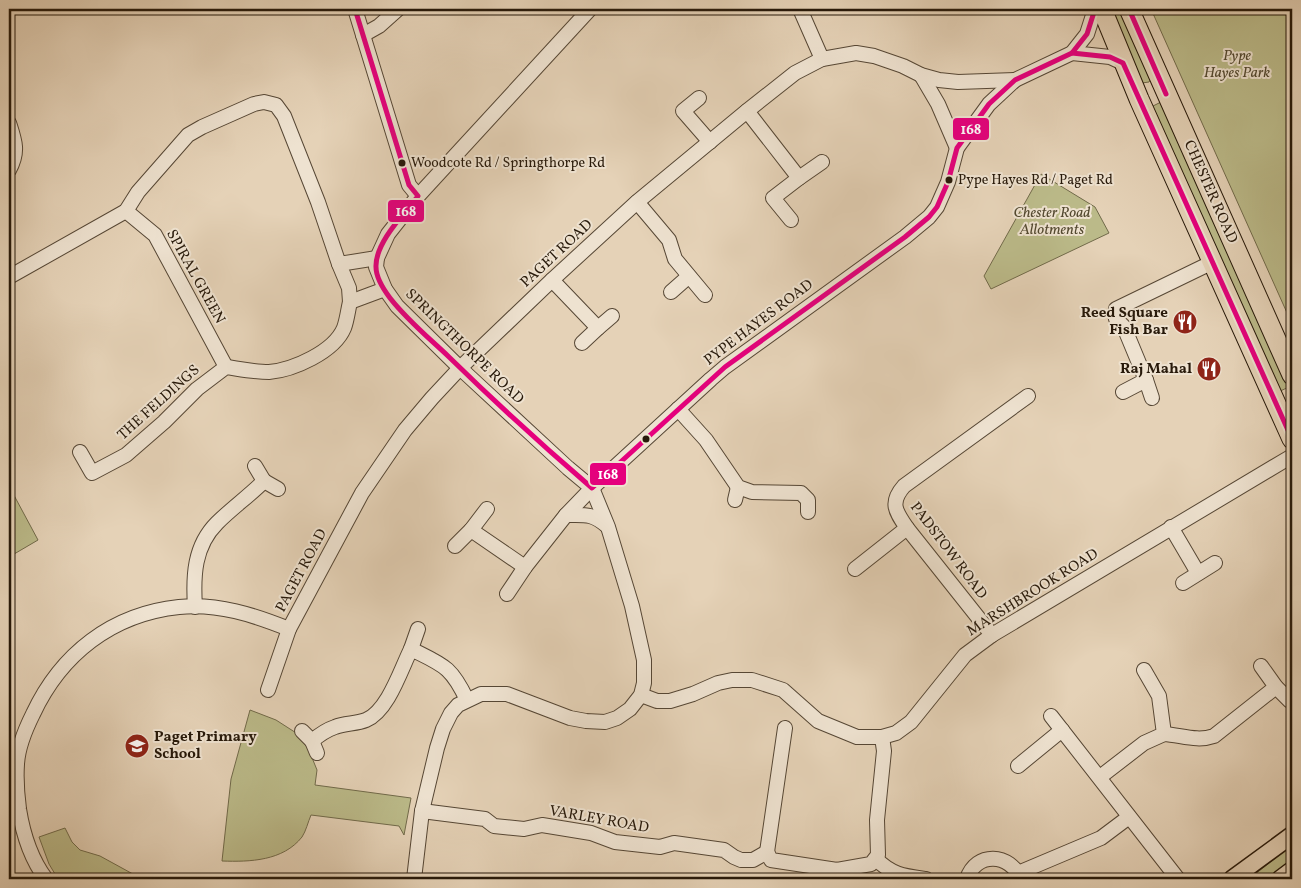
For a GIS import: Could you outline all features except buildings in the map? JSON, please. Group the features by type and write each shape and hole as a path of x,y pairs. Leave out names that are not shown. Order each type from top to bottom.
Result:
{"highway":[{"name":"CHESTER ROAD","path":"1102,9 1123,63 1292,440"},
{"name":"CHESTER ROAD","path":"1129,9 1292,375"},
{"path":"1139,99 1163,88"}],"main road":[{"path":"1232,879 1292,835"},
{"path":"1280,879 1292,870"}],"street":[{"path":"355,9 409,185 418,196"},
{"path":"363,35 379,26 398,9"},
{"path":"339,264 377,258 388,234 418,196 590,9"},
{"path":"800,9 822,60"},
{"name":"PYPE HAYES ROAD","path":"507,594 525,567 566,515 592,488 678,409 725,367 905,237 928,217 942,196 957,148 989,104 1016,80 1072,52 1087,34 1095,9"},
{"path":"1072,52 1110,57 1123,63"},
{"name":"PAGET ROAD","path":"268,690 290,628 362,493 405,430 460,368 552,280 637,202 747,111 795,73 822,60 856,53 874,56 903,66 921,75 958,82 1016,80"},
{"path":"921,75 938,104 957,148"},
{"path":"699,98 683,111 710,142"},
{"path":"9,277 126,211 138,192 188,135 202,126 254,104 264,102 276,105 284,116 311,184 339,264 350,288 350,302 343,329 336,340 328,348 304,363 270,372 226,367"},
{"path":"747,111 799,178"},
{"path":"9,123 16,142 14,158 9,170"},
{"path":"791,220 773,198 822,162"},
{"path":"637,202 669,240 675,259 704,294"},
{"name":"SPIRAL GREEN","path":"126,211 155,235 226,367"},
{"name":"SPRINGTHORPE ROAD","path":"377,258 376,267 385,289 397,306 460,368 592,488"},
{"path":"1152,398 1124,327 1116,319 1116,309 1213,262"},
{"path":"671,292 688,277"},
{"path":"552,280 598,328"},
{"path":"350,302 385,289"},
{"path":"582,343 612,316"},
{"name":"THE FELDINGS","path":"80,452 92,473 126,455 164,422 196,388 226,367"},
{"path":"1123,392 1146,380"},
{"name":"PADSTOW ROAD","path":"992,636 907,528 895,509 896,496 900,490 1028,396"},
{"path":"678,409 706,440 736,493 801,493 808,500 808,512"},
{"name":"MARSHBROOK ROAD","path":"641,695 657,701 670,701 718,683 732,680 752,680 783,690 818,721 857,737 882,737 896,733 911,722 965,656 992,636 1292,456"},
{"path":"255,466 264,481 278,489"},
{"path":"195,607 196,562 202,543 217,523 264,481"},
{"path":"414,879 422,811 443,728 458,705 481,694 507,694 570,718 604,722 617,718 630,709 641,695 644,683 644,660 632,606 608,527 592,488"},
{"path":"455,546 471,530 487,509"},
{"path":"566,515 587,514 597,518 608,527"},
{"path":"1171,527 1198,573"},
{"path":"855,569 907,528"},
{"path":"471,530 525,567"},
{"path":"1183,583 1215,563"},
{"path":"46,879 37,868 21,821 13,761 43,693 60,669 78,650 101,633 121,622 163,610 195,607 237,611 290,628"},
{"path":"310,742 336,726 365,720 377,713 384,703 418,629"},
{"path":"410,649 442,664 458,680 467,700"},
{"path":"1261,666 1290,702"},
{"path":"1144,670 1159,696 1164,734"},
{"path":"1100,777 1144,743 1164,734 1203,740 1214,736 1276,687"},
{"path":"1051,716 1178,879"},
{"path":"785,728 784,784 767,852 771,860 837,870 871,864 878,854 877,820 884,751 882,737"},
{"path":"1018,766 1062,730"},
{"name":"VARLEY ROAD","path":"422,811 485,819 494,826 524,829 542,826 591,833 615,842 660,847 674,843 724,850 734,858 741,860 753,860 767,852"},
{"path":"967,879 969,872 979,863 995,858 1006,861 1013,866 1020,876 1102,838 1129,817"},
{"path":"876,859 885,868 901,876 926,879"}],"green space":[{"path":"1107,9 1122,9 1152,77 1149,82 1142,83"},
{"name":"Pype Hayes Park","path":"1151,9 1292,9 1292,324"},
{"path":"1163,101 1289,387 1278,392 1151,107"},
{"name":"Chester Road Allotments","path":"1041,174 1095,207 1109,233 991,289 984,276"},
{"path":"9,486 38,540 9,557"},
{"path":"250,710 276,720 304,738 317,770 315,785 411,798 404,835 399,826 311,815 302,837 285,851 255,860 222,861 231,779"},
{"path":"65,828 72,842 80,850 100,856 142,879 58,879 49,864 39,837"},
{"path":"1292,845 1292,865 1273,879 1249,879"}],"transit line":[{"name":"168","path":"355,9 409,185 418,196 391,229 380,248 376,267 381,284 397,306 418,329 519,424 592,488 725,367 905,237 929,217 937,207 948,182 957,148 989,104 1015,80 1072,53 1087,34 1095,9"},
{"name":"168","path":"1129,9 1166,94"},
{"name":"168","path":"1072,53 1110,57 1123,63 1292,439"}],"place":[{"name":"Woodcote Rd / Springthorpe Rd","path":"402,163"},
{"name":"Pype Hayes Rd / Paget Rd","path":"949,180"},
{"name":"Reed Square Fish Bar","path":"1185,322"},
{"name":"Raj Mahal","path":"1209,369"},
{"name":"Paget Primary School","path":"137,746"}]}
